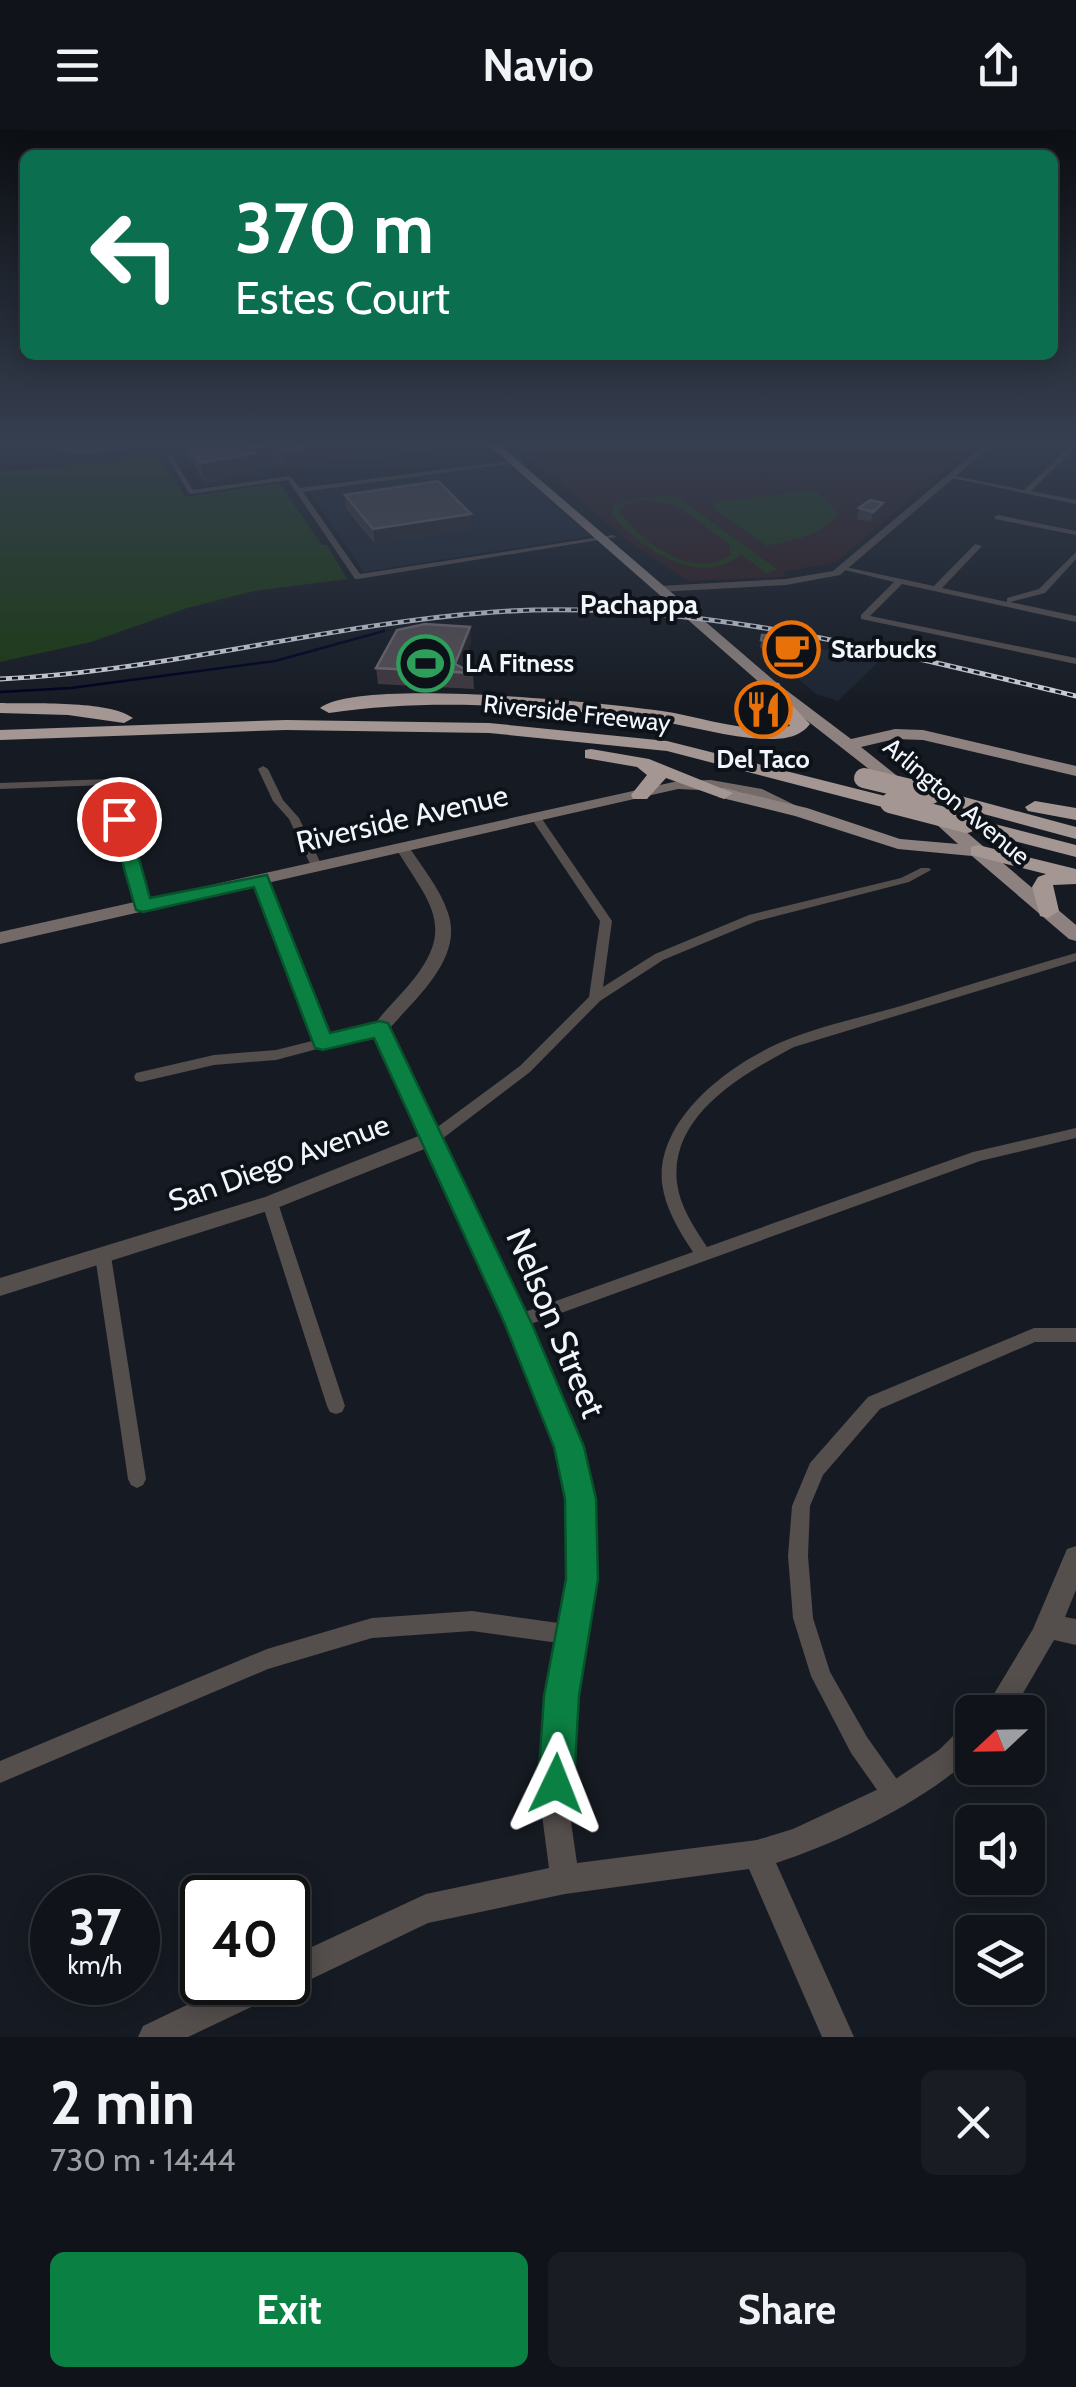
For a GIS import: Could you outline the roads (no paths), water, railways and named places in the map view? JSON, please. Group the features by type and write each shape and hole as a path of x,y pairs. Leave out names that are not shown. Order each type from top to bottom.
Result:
{"highway":[{"path":"329,708 373,700 498,702 664,717 770,734 796,730 801,724 780,702 774,687"},
{"path":"0,708 68,710 124,718"},
{"name":"Riverside Freeway","path":"0,722 329,708 477,711 570,719 681,734 864,778 927,799 1076,833"},
{"path":"424,725 643,764 724,793"},
{"name":"Riverside Freeway","path":"0,736 240,726 424,725 667,746 1076,850"},
{"path":"0,746 156,738 240,726"},
{"path":"640,794 658,777 643,764"},
{"path":"927,799 966,793 1076,814"},
{"path":"978,851 1076,877"},
{"path":"1048,910 1042,886 1045,881 1060,876 1076,877"}],"main road":[{"name":"Arlington Avenue","path":"598,530 819,725 927,799 978,851 1076,935"},
{"name":"Arlington Avenue","path":"607,538 677,588 839,721 852,744"},
{"path":"852,744 895,734 924,735 1076,770"},
{"name":"Riverside Avenue","path":"0,938 694,784 743,786 802,812"},
{"name":"Riverside Avenue","path":"640,794 724,793 920,848 978,851"},
{"path":"885,840 918,838 927,832 927,799"}],"street":[{"path":"327,530 358,577 607,538"},
{"path":"844,569 889,530"},
{"path":"935,590 978,546"},
{"path":"994,602 1042,591 1076,554"},
{"path":"660,588 786,582 844,569 1076,618"},
{"path":"898,582 864,617 1076,662"},
{"path":"263,769 278,801 294,818 316,866"},
{"path":"0,786 109,782 143,906"},
{"path":"536,818 606,920 594,998"},
{"path":"141,1076 214,1060 276,1055 380,1028 439,954 445,934 442,915 402,847"},
{"name":"San Diego Avenue","path":"0,1287 270,1202 433,1138 525,1069 594,998 659,957 753,918 905,880 925,870"},
{"path":"260,880 323,1042"},
{"path":"702,1253 677,1212 670,1181 671,1154 685,1124 710,1090 789,1044 1076,957"},
{"name":"Nelson Street","path":"380,1028 517,1322 569,1447 580,1499 582,1579 555,1753 556,1815 564,1878"},
{"path":"517,1322 978,1156 1076,1134"},
{"path":"270,1202 336,1406"},
{"path":"103,1256 137,1479"},
{"path":"895,1796 860,1745 821,1676 803,1618 798,1556 800,1506 816,1469 874,1403 1034,1335 1076,1335"},
{"path":"1009,1695 1063,1629 1076,1558"},
{"path":"0,1772 267,1659 372,1628 472,1621 573,1635"},
{"path":"310,1964 426,1909 564,1878 757,1854 833,1828 895,1796 955,1754"},
{"path":"757,1854 838,2037"},
{"path":"163,2035 224,2005"}],"waterway":[{"path":"0,692 71,688 275,661 384,631"}],"railway":[{"path":"0,679 124,667 432,618 568,610 642,613 788,632 1076,696"}],"place":[{"name":"Starbucks","path":"792,649"},
{"name":"LA Fitness","path":"426,663"},
{"name":"Del Taco","path":"763,710"}],"district":[{"name":"Pachappa","path":"639,604"}]}
